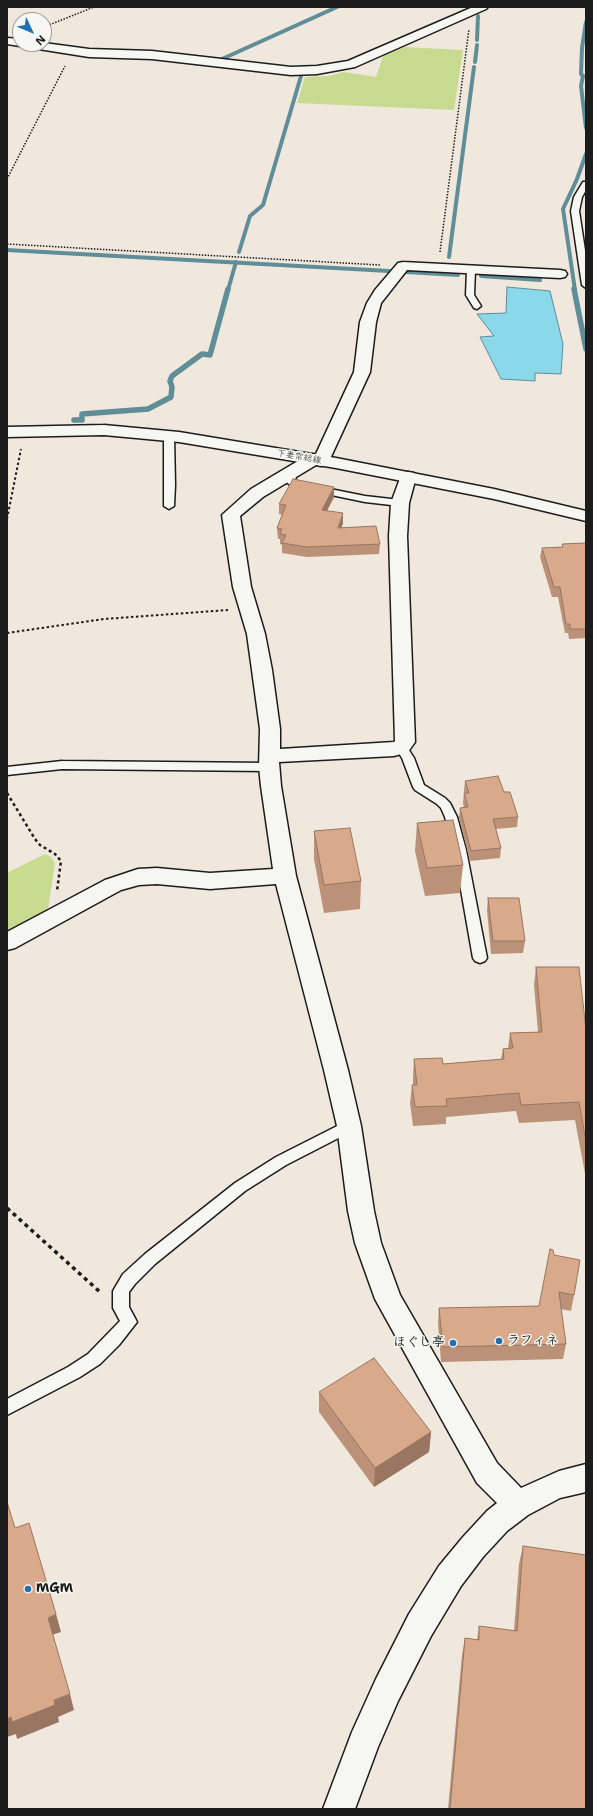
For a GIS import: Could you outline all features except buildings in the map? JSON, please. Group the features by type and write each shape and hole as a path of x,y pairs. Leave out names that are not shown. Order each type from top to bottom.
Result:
{"street":[{"path":"52,48 89,53 152,55 291,71 317,70 351,64 477,9"},
{"path":"518,1505 487,1473 388,1299 368,1243 361,1211 349,1126 336,1070 285,876 271,786 269,721 256,634 242,587 231,515 257,493 318,460 362,372 365,359 368,322 374,303 403,266 560,274"},
{"name":"下妻常総線","path":"7,432 25,430 104,430 169,436 318,460 516,499 586,516"},
{"path":"270,762 401,748 405,742 406,737 398,570 400,503 408,478"},
{"path":"7,942 113,885 138,877 157,876 210,881 285,876"},
{"path":"339,1809 363,1743 420,1625 450,1576 473,1547 498,1522 518,1505 537,1494 559,1485 586,1478"}],"lane":[{"path":"586,184 578,197 575,211 586,285"},
{"path":"471,270 470,296 477,306"},
{"path":"169,436 169,506"},
{"path":"292,473 290,480 297,486 365,499 400,503"},
{"path":"401,748 408,758 419,786 441,801 446,806 451,817 460,850 480,958"},
{"path":"7,771 62,765 270,762"},
{"path":"7,1407 74,1372 94,1359 113,1340 128,1322 121,1308 121,1290 129,1279 145,1264 240,1187 281,1161 349,1126"}],"path":[{"path":"52,24 94,7"},
{"path":"439,268 441,233 477,9"},
{"path":"7,179 73,51"},
{"path":"7,244 403,266"},
{"path":"7,519 25,430"},
{"path":"7,633 104,619 200,613 249,607"},
{"path":"7,793 35,839 40,845 55,854 61,861 52,917"},
{"path":"7,1208 100,1292 120,1298"}],"green space":[{"path":"404,47 463,50 454,110 297,103 305,77 329,76 344,72 376,77 383,56"},
{"path":"45,854 51,857 55,863 48,909 7,933 7,873"}],"water":[{"path":"507,287 550,291 563,344 561,374 535,373 535,381 501,379 480,337 494,336 477,314 506,313"}],"waterway":[{"path":"222,59 337,7"},
{"path":"477,40 478,16"},
{"path":"586,22 582,48 581,74 583,76 581,86 586,128"},
{"path":"475,62 477,45"},
{"path":"449,257 474,67"},
{"path":"239,252 250,216 263,205 301,76"},
{"path":"575,290 563,209 577,179 586,154"},
{"path":"7,250 236,263"},
{"path":"228,290 236,263"},
{"path":"236,263 389,271"},
{"path":"406,272 458,275"},
{"path":"481,276 540,280"},
{"path":"74,420 82,420 82,414 148,409 171,397 172,387 170,381 172,376 202,354 210,355 228,289"},
{"path":"574,289 586,349"}],"place":[{"name":"ラフィネ","path":"499,1341"},
{"name":"ほぐし亭","path":"453,1343"},
{"name":"MGM","path":"28,1589"}]}
